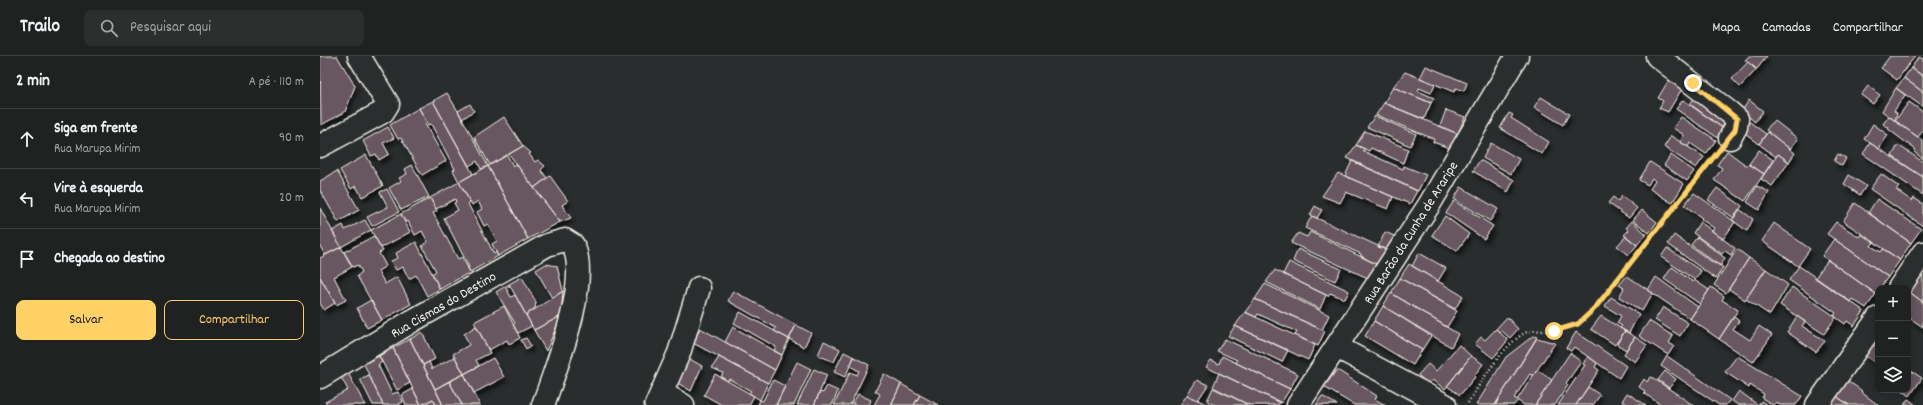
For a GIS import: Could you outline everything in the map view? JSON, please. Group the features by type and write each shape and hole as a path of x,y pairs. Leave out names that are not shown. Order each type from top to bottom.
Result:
{"street":[{"path":"320,146 383,112 388,107 388,104 359,56"},
{"name":"Rua Barão da Cunha de Araripe","path":"1298,405 1429,205 1517,56"},
{"path":"1657,56 1737,119 1736,127 1730,138"},
{"name":"Rua Cismas do Destino","path":"320,378 412,321 547,245 562,240 570,242 575,249 578,262 573,310 544,405"},
{"path":"1901,285 1923,253"},
{"path":"682,405 659,399 678,353 699,288"},
{"path":"1817,405 1876,321"},
{"path":"1337,347 1421,400 1445,405"}],"path":[{"path":"1466,405 1483,378 1505,351 1524,334 1536,330 1554,331 1578,324 1595,308 1730,138"}],"building":[{"path":"320,56 337,56 355,86 345,112 321,125"},
{"path":"1749,56 1767,56 1757,69 1745,60"},
{"path":"1890,56 1915,56 1897,80 1881,68"},
{"path":"1919,57 1923,59 1923,76 1911,68"},
{"path":"1748,62 1756,70 1740,87 1732,79"},
{"path":"1426,66 1467,83 1464,91 1456,88 1454,92 1420,78"},
{"path":"1911,68 1923,76 1923,92 1904,78"},
{"path":"1405,72 1435,84 1431,93 1419,88 1418,91 1434,98 1431,103 1393,87"},
{"path":"1670,78 1683,87 1668,112 1659,108 1663,101 1658,98"},
{"path":"1904,78 1923,92 1923,107 1896,88"},
{"path":"1868,86 1880,95 1873,104 1861,95"},
{"path":"1393,87 1431,103 1424,119 1384,103"},
{"path":"1896,88 1905,95 1894,111 1897,113 1895,121 1882,111"},
{"path":"447,93 488,166 481,169 477,161 469,166 433,101"},
{"path":"1698,93 1733,117 1724,129 1690,104"},
{"path":"1541,97 1569,114 1563,125 1534,107"},
{"path":"1683,100 1724,129 1718,138 1676,109"},
{"path":"1749,100 1763,111 1755,122 1742,111"},
{"path":"433,101 473,174 459,182 453,170 455,169 431,124 428,125 419,108"},
{"path":"1909,102 1923,112 1923,130 1918,137 1895,121"},
{"path":"1384,103 1458,134 1452,149 1433,142 1434,139 1376,115"},
{"path":"470,104 474,111 462,119 458,111"},
{"path":"419,108 427,123 425,124 446,161 422,175 401,138 398,139 390,125"},
{"path":"1446,110 1465,117 1458,134 1440,126"},
{"path":"1509,113 1513,115 1511,118 1549,142 1542,154 1500,128"},
{"path":"1375,116 1416,134 1410,146 1367,127"},
{"path":"1889,116 1923,141 1923,159 1914,152 1916,150 1883,124"},
{"path":"504,117 523,146 490,165 474,137"},
{"path":"1681,117 1716,140 1706,154 1690,143 1688,147 1680,142 1684,135 1673,128"},
{"path":"1747,120 1766,134 1759,144 1740,129"},
{"path":"1774,120 1798,139 1790,149 1766,130"},
{"path":"1873,124 1888,135 1879,149 1864,139"},
{"path":"388,127 394,138 383,143 389,154 379,160 376,154 371,156 363,141"},
{"path":"1365,131 1408,149 1403,163 1371,148 1369,151 1356,145"},
{"path":"1768,132 1795,153 1789,162 1778,154 1776,157 1759,144"},
{"path":"1671,136 1704,157 1696,168 1664,147"},
{"path":"1491,143 1519,159 1511,174 1483,158"},
{"path":"1870,143 1923,177 1923,195 1863,154"},
{"path":"1356,145 1365,149 1363,151 1403,169 1404,166 1426,175 1418,191 1347,158"},
{"path":"1898,145 1923,162 1923,177 1892,156"},
{"path":"523,146 531,153 529,154 535,162 538,160 545,166 541,170 547,178 534,188 509,154"},
{"path":"1759,150 1773,160 1764,174 1749,164"},
{"path":"1727,151 1747,166 1749,164 1764,174 1745,201 1714,180 1722,168 1717,165"},
{"path":"1778,154 1789,162 1772,186 1761,179"},
{"path":"1838,154 1846,158 1842,166 1834,161"},
{"path":"366,155 383,186 362,197 356,186 351,189 340,170"},
{"path":"507,155 513,166 516,164 560,222 528,239 488,166"},
{"path":"1671,155 1694,171 1687,181 1664,165"},
{"path":"1480,160 1514,180 1508,192 1473,171"},
{"path":"1352,161 1417,191 1410,204 1345,176"},
{"path":"1650,162 1684,184 1672,203 1650,189 1655,181 1652,178 1648,185 1639,180"},
{"path":"412,165 429,197 401,210 389,188 401,181 399,178 407,174 405,169"},
{"path":"488,166 528,239 498,256 492,244 497,241 488,224 484,226 477,212 482,209 478,201 472,205 459,182"},
{"path":"337,171 359,210 338,222 320,190 320,181"},
{"path":"1338,173 1393,197 1388,209 1346,192 1340,203 1322,196"},
{"path":"1881,174 1899,187 1896,190 1912,201 1914,198 1923,204 1923,226 1870,189"},
{"path":"1849,175 1866,186 1860,195 1844,184"},
{"path":"550,176 568,201 562,205 571,218 560,222 534,188"},
{"path":"459,182 470,202 468,204 494,254 496,252 498,256 470,272 469,267 444,218 458,210 454,203 456,202 455,199 436,209 430,198"},
{"path":"1757,186 1769,192 1759,210 1747,202"},
{"path":"1461,187 1498,209 1490,221 1454,199"},
{"path":"1717,188 1742,206 1734,218 1708,200"},
{"path":"387,189 399,212 372,226 367,217 388,207 380,192"},
{"path":"1694,193 1735,222 1723,239 1712,231 1714,228 1684,205"},
{"path":"1622,196 1637,208 1629,218 1608,203 1613,197 1618,201"},
{"path":"430,198 437,211 433,213 458,259 462,257 470,272 440,289 432,274 436,271 422,246 428,242 422,231 415,235 408,221 405,222 401,214"},
{"path":"1877,199 1921,229 1911,243 1868,213"},
{"path":"1454,201 1493,226 1484,239 1446,213"},
{"path":"1855,203 1911,243 1900,260 1843,221"},
{"path":"1315,206 1322,210 1317,218 1310,215"},
{"path":"320,208 341,247 325,255 320,246"},
{"path":"1739,209 1753,219 1747,231 1732,220"},
{"path":"1642,210 1657,222 1649,233 1633,220"},
{"path":"401,214 410,232 381,248 371,230"},
{"path":"1312,216 1387,250 1378,265 1361,256 1361,254 1305,228"},
{"path":"1445,216 1469,234 1457,251 1432,235"},
{"path":"365,220 371,230 341,247 332,231 343,225 345,230"},
{"path":"1632,221 1646,234 1637,245 1624,235 1629,230 1626,228"},
{"path":"1700,222 1735,248 1731,255 1725,251 1722,254 1693,233"},
{"path":"1836,222 1859,237 1861,234 1874,242 1871,246 1881,252 1883,249 1900,260 1888,277 1827,234"},
{"path":"1774,223 1810,249 1798,266 1762,241"},
{"path":"1310,232 1378,265 1370,279 1291,243 1298,233 1307,237"},
{"path":"1385,232 1394,236 1387,250 1378,247"},
{"path":"1674,235 1715,264 1716,263 1723,267 1716,279 1668,244"},
{"path":"374,236 383,251 379,253 386,266 378,271 385,284 397,277 411,304 382,320 357,276 362,272 358,265 353,267 344,252"},
{"path":"1626,236 1637,245 1629,255 1617,246"},
{"path":"1697,237 1725,258 1720,266 1691,245"},
{"path":"1834,239 1888,277 1882,285 1875,285 1875,293 1822,256"},
{"path":"416,242 440,289 427,296 416,275 409,279 403,267 396,270 391,261 398,258 396,253"},
{"path":"341,247 352,267 334,277 346,300 336,305 320,277 320,258"},
{"path":"1667,248 1701,271 1695,280 1661,257"},
{"path":"1298,249 1341,269 1335,281 1293,261"},
{"path":"1737,249 1749,258 1726,293 1714,285"},
{"path":"1419,253 1446,268 1438,281 1412,266"},
{"path":"1749,258 1766,269 1745,300 1729,289"},
{"path":"1828,260 1875,293 1875,295 1866,308 1852,299 1850,302 1815,278"},
{"path":"1289,262 1349,291 1345,299 1330,293 1328,296 1283,274"},
{"path":"546,264 557,266 563,291 552,298 536,270"},
{"path":"1409,264 1463,296 1455,309 1400,278"},
{"path":"1799,266 1864,311 1854,326 1847,321 1845,324 1834,316 1836,313 1789,280"},
{"path":"1672,267 1693,282 1694,280 1709,290 1700,304 1664,279"},
{"path":"1766,269 1788,285 1770,315 1746,299"},
{"path":"1275,270 1326,295 1320,309 1266,282"},
{"path":"1920,274 1923,276 1923,302 1911,293 1911,287"},
{"path":"1627,276 1653,293 1642,311 1619,297 1624,288 1619,285"},
{"path":"320,277 335,303 324,310 320,303"},
{"path":"522,277 536,302 535,308 526,315 509,284"},
{"path":"1656,277 1698,307 1690,319 1648,290"},
{"path":"1400,278 1457,311 1447,327 1391,293"},
{"path":"509,284 510,286 506,288 511,297 515,295 532,326 518,333 513,325 515,323 496,292"},
{"path":"1265,284 1329,315 1322,330 1255,299"},
{"path":"1711,287 1724,296 1722,300 1738,310 1719,339 1690,319"},
{"path":"1792,287 1836,317 1824,334 1780,305"},
{"path":"563,291 561,316 534,330 526,315"},
{"path":"733,291 796,325 789,339 774,331 776,328 728,301"},
{"path":"1391,293 1458,334 1451,347 1383,306"},
{"path":"1911,293 1923,302 1923,327 1911,319"},
{"path":"1611,297 1639,314 1629,333 1620,328 1622,326 1617,323 1621,316 1605,306"},
{"path":"1255,299 1325,331 1318,346 1295,335 1297,332 1258,314 1256,317 1245,312"},
{"path":"371,300 382,320 367,328 357,308"},
{"path":"504,306 520,338 509,344 507,340 489,350 474,322"},
{"path":"1383,306 1431,336 1422,350 1374,321"},
{"path":"1663,307 1688,323 1680,336 1655,320"},
{"path":"740,312 789,339 782,355 774,351 776,347 734,323"},
{"path":"1245,312 1315,345 1308,360 1235,326"},
{"path":"561,316 546,351 534,330"},
{"path":"1601,316 1625,331 1615,345 1591,329"},
{"path":"1797,316 1805,322 1802,326 1825,341 1816,352 1787,332"},
{"path":"1507,317 1518,329 1510,338 1502,331 1500,333 1496,329"},
{"path":"1734,317 1739,321 1733,329 1750,340 1759,326 1772,335 1753,362 1719,339"},
{"path":"1374,321 1422,350 1413,365 1365,336"},
{"path":"1649,321 1673,336 1669,343 1674,346 1668,355 1639,336"},
{"path":"796,325 811,333 804,347 789,339"},
{"path":"476,326 490,353 476,360 479,366 464,374 453,354 469,345 464,334"},
{"path":"1235,326 1288,350 1282,362 1228,336"},
{"path":"733,327 782,355 775,370 725,342"},
{"path":"700,328 775,370 768,383 693,343"},
{"path":"1496,329 1508,340 1493,358 1475,344 1481,337 1485,340"},
{"path":"1625,331 1635,337 1626,350 1617,344"},
{"path":"422,332 435,359 423,365 410,339"},
{"path":"1576,332 1626,366 1619,378 1574,347 1571,351 1566,348"},
{"path":"1533,336 1537,337 1495,405 1476,405 1506,357"},
{"path":"1635,337 1647,345 1635,362 1624,354"},
{"path":"526,338 531,346 526,349 521,340"},
{"path":"1537,338 1555,343 1533,376 1530,374 1514,398 1518,400 1514,405 1495,405"},
{"path":"410,339 443,405 436,405 433,399 421,405 413,389 393,348"},
{"path":"1225,339 1298,374 1290,389 1236,363 1237,360 1217,351"},
{"path":"824,341 840,349 834,362 818,355"},
{"path":"1872,344 1875,346 1875,363 1864,355"},
{"path":"1459,345 1471,356 1445,389 1432,380 1429,385 1418,375 1428,364 1436,371"},
{"path":"393,348 410,383 397,390 379,356"},
{"path":"844,352 854,357 845,377 834,372"},
{"path":"1570,353 1581,362 1566,383 1568,385 1555,405 1535,405"},
{"path":"379,356 382,362 378,365 392,394 398,392 403,402 399,404 400,405 383,405 364,364"},
{"path":"1222,356 1290,389 1281,403 1206,367 1211,360 1219,364"},
{"path":"1471,356 1483,364 1474,376 1475,377 1460,395 1447,386"},
{"path":"1588,356 1597,363 1595,367 1599,370 1576,405 1558,405 1585,365 1583,364"},
{"path":"1667,356 1730,400 1726,405 1719,405 1661,366"},
{"path":"1737,356 1802,396 1796,405 1780,405 1776,402 1773,405 1762,398 1764,394 1750,385 1749,388 1725,372"},
{"path":"455,357 464,374 435,389 423,365 429,362 432,369"},
{"path":"686,357 702,366 691,391 676,382"},
{"path":"719,357 768,383 760,400 749,393 751,391 729,379 728,381 721,377 723,373 712,368"},
{"path":"854,357 869,365 850,405 834,405 850,372 857,375 859,371 850,366"},
{"path":"493,358 504,377 474,393 464,374"},
{"path":"797,362 811,369 794,405 776,405"},
{"path":"814,369 827,375 814,405 797,405"},
{"path":"1537,370 1552,380 1535,405 1524,405 1517,400"},
{"path":"1336,371 1339,371 1377,396 1375,399 1385,405 1354,405 1324,387"},
{"path":"1665,371 1676,379 1669,388 1658,380"},
{"path":"1911,371 1922,378 1910,396 1906,393 1911,393"},
{"path":"348,373 365,405 327,405 325,402 348,390 341,377"},
{"path":"1219,373 1280,402 1278,405 1249,405 1213,387"},
{"path":"464,374 480,405 462,405 449,381"},
{"path":"715,374 754,396 749,405 722,405 704,395"},
{"path":"884,374 901,384 891,405 874,405 880,394 875,391"},
{"path":"369,375 383,405 373,405 360,379"},
{"path":"1650,377 1693,405 1661,405 1644,393 1645,391 1639,387 1644,379 1647,382"},
{"path":"773,380 785,386 776,405 758,405 760,400 763,401"},
{"path":"1197,380 1208,385 1198,400 1187,395"},
{"path":"1847,380 1878,405 1849,405 1836,396"},
{"path":"449,381 462,405 443,405 435,389"},
{"path":"901,384 920,395 914,405 891,405"},
{"path":"827,386 838,391 832,405 814,405 820,392 823,393"},
{"path":"1588,387 1600,395 1593,405 1576,405"},
{"path":"1213,388 1249,405 1215,405 1207,401"},
{"path":"413,389 421,405 406,405 402,395"},
{"path":"1739,391 1758,405 1738,405 1732,401"},
{"path":"1627,393 1646,405 1629,405 1622,401"},
{"path":"858,394 871,400 869,405 852,405"},
{"path":"920,395 938,405 914,405"},
{"path":"1187,395 1198,400 1208,405 1180,405"},
{"path":"1322,396 1337,405 1316,405"},
{"path":"1836,396 1849,405 1829,405"},
{"path":"433,399 436,405 421,405"},
{"path":"1908,399 1916,405 1904,405"},
{"path":"1761,401 1767,405 1758,405"}],"route":[{"path":"1554,331 1578,324 1595,308 1669,216 1735,130 1737,119 1693,83"}]}
